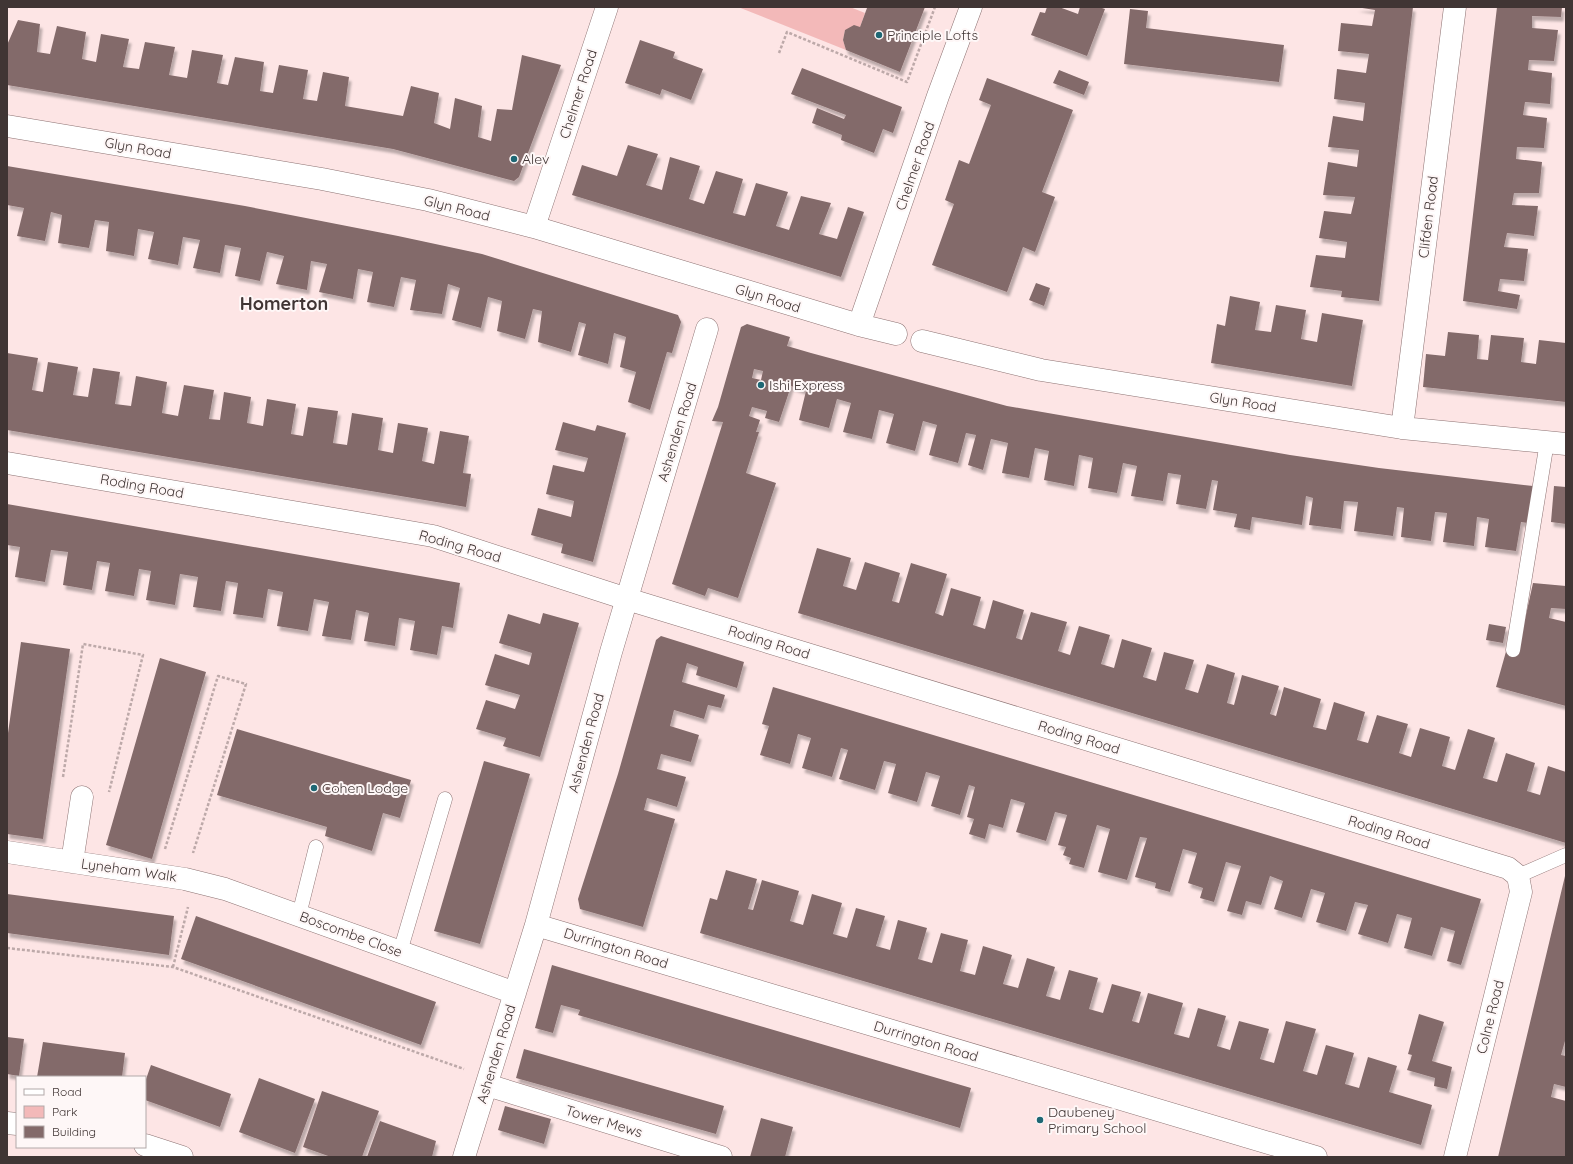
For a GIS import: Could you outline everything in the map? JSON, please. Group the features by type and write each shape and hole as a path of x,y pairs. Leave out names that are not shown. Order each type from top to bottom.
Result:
{"street":[{"name":"Chelmer Road","path":"534,227 607,7"},
{"name":"Chelmer Road","path":"859,325 938,96 971,7"},
{"name":"Clifden Road","path":"1402,428 1455,7"},
{"name":"Glyn Road","path":"7,126 337,182 428,200 534,227 859,325 896,334"},
{"name":"Ashenden Road","path":"464,1157 536,925 611,652 707,329"},
{"name":"Glyn Road","path":"922,341 1041,370 1402,428 1556,443"},
{"name":"Roding Road","path":"7,463 433,536 627,599 1508,868 1518,876"},
{"name":"Lyneham Walk","path":"72,862 82,797"},
{"name":"Lyneham Walk","path":"7,852 190,880"},
{"name":"Colne Road","path":"1455,1157 1521,892 1518,876"},
{"name":"Boscombe Close","path":"190,880 225,889 515,993"},
{"name":"Durrington Road","path":"536,925 1316,1157"},
{"name":"Tower Mews","path":"488,1081 721,1157"},
{"path":"146,1145 182,1157"}],"lane":[{"path":"1513,650 1556,443"},
{"path":"400,952 445,799"},
{"path":"299,915 316,847"},
{"path":"1518,876 1566,855"}],"path":[{"path":"779,53 787,32 907,82 935,7"},
{"path":"63,782 83,644 143,655 108,797"},
{"path":"157,874 218,676 246,684 190,880 173,967"},
{"path":"7,948 173,967 488,1081"}],"green space":[{"path":"738,7 850,7 865,13 860,27 845,30 843,40 846,50"}],"building":[{"name":"Principle Lofts","path":"864,7 925,7 900,72 846,50 843,40 845,30 854,25 860,27 867,8"},
{"path":"1047,7 1059,7 1078,14 1080,7 1099,7 1105,9 1087,56 1031,35 1040,12 1045,13"},
{"path":"1356,7 1413,7 1379,301 1341,297 1342,291 1310,287 1316,255 1345,258 1347,242 1319,238 1324,211 1351,214 1355,197 1323,195 1328,162 1357,167 1359,150 1328,147 1333,116 1363,121 1365,103 1334,99 1337,69 1366,73 1369,54 1338,51 1341,23 1372,26 1375,10"},
{"path":"1497,7 1562,7 1561,17 1532,16 1532,28 1558,30 1554,61 1529,60 1528,70 1552,73 1550,104 1525,102 1523,115 1547,118 1544,148 1517,147 1516,159 1542,162 1539,193 1514,193 1512,205 1538,206 1534,236 1507,233 1504,247 1528,249 1524,281 1500,279 1498,291 1520,295 1517,309 1463,301"},
{"path":"1130,9 1148,11 1146,28 1284,45 1279,82 1124,64"},
{"path":"18,20 40,24 37,52 50,54 57,26 86,32 82,59 96,62 101,34 129,39 123,67 139,69 145,42 175,47 169,75 187,78 192,50 223,55 217,83 228,85 235,57 264,62 260,91 273,93 279,65 308,70 303,99 317,101 323,72 349,77 345,106 403,116 411,86 439,93 434,123 450,129 455,98 482,106 478,137 491,141 497,109 512,110 522,55 561,65 519,177 514,181 393,149 7,85 7,45"},
{"path":"640,40 675,52 673,58 703,69 691,100 662,89 660,95 625,83"},
{"path":"802,68 902,107 893,133 883,129 874,153 841,140 842,135 812,123 817,108 844,119 846,115 791,94"},
{"path":"1059,70 1089,82 1084,95 1053,83"},
{"path":"987,78 1073,110 1042,192 1055,197 1035,252 1023,247 1007,292 932,265 954,204 945,200 959,160 969,164 991,105 979,100"},
{"path":"628,145 658,154 646,185 662,190 670,157 700,166 689,199 704,204 716,171 743,179 733,213 745,216 756,183 788,192 776,226 789,230 801,196 831,203 819,234 837,239 848,207 864,212 841,277 572,195 582,165 617,176"},
{"path":"7,166 245,206 482,254 678,315 681,322 672,353 667,352 650,410 628,402 636,372 620,367 626,337 614,333 608,364 578,355 586,324 579,322 571,352 538,342 542,311 533,309 525,339 497,331 502,301 488,297 481,328 452,320 460,288 448,284 442,314 410,310 416,280 401,277 394,307 367,302 373,272 358,269 353,299 319,292 327,264 311,261 307,290 276,284 284,256 267,252 260,281 235,276 241,248 225,245 220,273 193,268 200,240 183,237 178,265 148,259 154,232 138,229 134,256 106,251 109,222 95,220 89,248 58,243 62,215 51,212 45,241 17,236 24,208 7,205"},
{"path":"1036,283 1050,288 1044,306 1029,300"},
{"path":"1230,296 1260,302 1255,330 1271,332 1276,305 1306,310 1301,339 1317,342 1322,313 1363,320 1352,386 1211,363 1217,324 1225,326"},
{"path":"747,324 790,337 787,346 1007,406 1290,455 1379,468 1533,486 1528,523 1521,522 1516,551 1485,547 1489,519 1477,517 1474,546 1443,542 1447,513 1435,512 1431,541 1401,537 1404,508 1397,507 1393,536 1354,531 1358,502 1344,501 1341,529 1309,525 1313,498 1306,496 1302,525 1252,517 1250,530 1234,527 1237,514 1213,510 1218,481 1212,480 1206,509 1176,504 1181,475 1168,473 1163,501 1131,496 1137,466 1123,463 1117,493 1088,488 1093,458 1079,455 1074,486 1044,480 1049,451 1035,448 1029,478 1002,473 1008,443 991,439 983,470 968,465 976,435 966,433 958,463 929,455 937,425 923,421 915,451 886,443 894,414 879,410 872,439 843,432 851,403 837,399 829,428 799,420 806,391 791,386 779,422 765,418 767,411 752,407 749,416 760,420 756,432 759,432 746,473 776,483 738,598 708,588 705,596 672,584 723,422 712,421 718,407 741,327","holes":["754,369 763,371 761,380 752,378"]},
{"path":"1448,332 1479,335 1477,359 1488,360 1491,335 1524,338 1521,362 1536,364 1539,340 1566,343 1566,402 1423,387 1426,354 1445,356"},
{"path":"7,353 38,358 32,390 43,392 48,362 78,367 73,395 88,397 93,368 120,372 115,404 131,406 136,376 167,382 162,413 178,416 184,385 214,390 209,419 220,420 224,392 251,397 247,423 263,426 267,399 296,404 291,434 303,436 308,407 338,411 333,443 347,445 352,413 383,418 378,450 393,453 398,423 428,428 422,461 434,464 440,431 469,436 463,473 471,474 466,507 7,430"},
{"path":"563,422 595,431 597,425 626,433 593,562 561,553 563,544 531,535 538,508 571,517 574,501 546,494 553,465 584,472 588,458 555,450"},
{"path":"1554,486 1566,487 1566,524 1551,522"},
{"path":"7,504 460,583 453,628 442,626 437,655 410,650 415,621 399,618 395,646 364,641 369,613 356,610 351,640 322,636 329,602 314,599 308,631 277,626 283,592 268,589 263,618 233,614 238,583 226,581 221,611 193,607 198,577 180,574 175,605 146,600 151,571 139,569 134,596 105,591 110,563 97,561 92,590 63,585 68,552 51,550 45,582 15,577 20,547 7,545"},
{"path":"817,548 851,558 843,586 856,590 865,562 900,573 892,601 899,603 911,563 947,574 935,613 943,616 951,588 981,597 973,625 985,629 993,600 1024,610 1016,638 1022,640 1031,612 1067,622 1058,651 1070,655 1079,626 1110,635 1101,664 1114,668 1122,639 1152,648 1143,677 1156,681 1164,652 1194,660 1185,689 1198,693 1207,664 1235,673 1227,703 1234,705 1242,675 1279,686 1270,714 1276,716 1284,687 1321,699 1313,727 1326,730 1334,702 1365,712 1357,740 1368,743 1377,715 1408,724 1399,753 1411,757 1420,728 1450,737 1442,766 1455,770 1468,729 1495,738 1483,778 1497,782 1506,753 1535,763 1527,791 1540,795 1548,766 1566,772 1566,843 798,613"},
{"path":"1533,583 1566,586 1566,609 1551,608 1549,618 1566,622 1566,706 1496,687 1507,648 1518,651"},
{"path":"543,613 579,623 540,757 503,746 506,738 476,729 486,700 515,709 520,695 485,685 495,654 529,665 532,653 499,643 508,614 540,624"},
{"path":"1489,624 1506,627 1503,643 1486,640"},
{"path":"661,636 744,662 737,688 696,675 698,667 687,663 682,682 725,695 721,708 708,705 704,719 674,710 670,726 699,735 691,762 661,754 657,769 686,777 677,807 647,798 644,810 675,819 643,927 580,909 578,899 618,774 656,640"},
{"path":"21,642 70,649 43,839 7,834 7,740"},
{"path":"160,658 206,672 152,859 106,845"},
{"path":"773,687 1481,899 1461,965 1447,961 1455,931 1441,927 1432,956 1404,948 1412,918 1397,914 1388,943 1358,934 1368,905 1355,902 1346,931 1316,922 1325,893 1311,889 1302,918 1274,909 1283,881 1270,876 1261,905 1246,901 1242,915 1227,911 1241,866 1226,862 1214,902 1200,898 1203,888 1188,883 1197,853 1183,849 1170,892 1155,888 1156,883 1135,877 1147,838 1140,837 1127,880 1098,872 1110,829 1097,825 1084,868 1069,864 1071,858 1063,855 1066,847 1058,845 1067,815 1055,812 1046,841 1016,832 1025,803 1011,799 1003,828 989,824 985,839 969,834 974,819 967,817 975,787 969,785 960,815 931,806 940,776 926,772 917,802 888,793 896,764 884,761 875,790 839,779 848,750 841,748 832,777 802,768 811,738 798,734 790,764 760,755 769,726 762,724"},
{"name":"Cohen Lodge","path":"237,729 411,780 400,818 383,813 372,851 325,836 327,827 217,795"},
{"path":"484,761 530,774 480,944 434,931"},
{"path":"726,870 757,879 748,909 753,910 762,880 799,891 790,921 803,925 812,894 842,903 833,934 847,938 856,908 885,916 876,946 890,950 898,920 927,928 918,959 932,963 941,933 968,940 960,971 975,975 983,946 1012,955 1003,984 1018,988 1027,958 1055,967 1046,996 1060,1000 1069,970 1098,978 1089,1009 1103,1013 1112,984 1141,992 1132,1021 1139,1023 1148,993 1183,1003 1174,1034 1189,1038 1198,1008 1226,1016 1217,1046 1230,1050 1239,1021 1269,1029 1260,1059 1274,1063 1286,1021 1316,1029 1303,1071 1317,1075 1326,1045 1354,1053 1345,1084 1359,1088 1368,1057 1397,1066 1389,1092 1432,1105 1421,1145 700,933 710,898 717,900"},
{"path":"1565,876 1566,1041 1561,1055 1566,1056 1566,1087 1554,1084 1551,1097 1566,1101 1566,1157 1498,1157"},
{"path":"7,894 174,916 169,955 7,933"},
{"path":"196,916 436,1002 421,1045 181,959"},
{"path":"552,965 971,1088 960,1128 578,1015 580,1010 561,1005 553,1033 535,1028"},
{"path":"1419,1014 1444,1022 1432,1061 1452,1067 1447,1089 1434,1086 1435,1078 1407,1070 1412,1055 1408,1054"},
{"path":"7,1037 24,1039 19,1076 7,1074"},
{"path":"43,1042 125,1053 122,1076 37,1076"},
{"path":"524,1049 724,1106 716,1134 516,1078"},
{"path":"151,1065 231,1094 220,1127 146,1100 146,1079"},
{"path":"259,1078 315,1099 295,1153 239,1132"},
{"path":"322,1091 379,1111 362,1157 331,1157 303,1147"},
{"path":"505,1106 551,1119 544,1144 498,1130"},
{"path":"761,1118 793,1127 785,1157 750,1157"},
{"path":"380,1121 436,1141 432,1157 367,1157"}],"place":[{"name":"Principle Lofts","path":"879,35"},
{"name":"Alev","path":"514,159"},
{"name":"Ishi Express","path":"761,385"},
{"name":"Cohen Lodge","path":"314,788"},
{"name":"Daubeney Primary School","path":"1040,1120"}],"district":[{"name":"Homerton","path":"284,304"}]}
